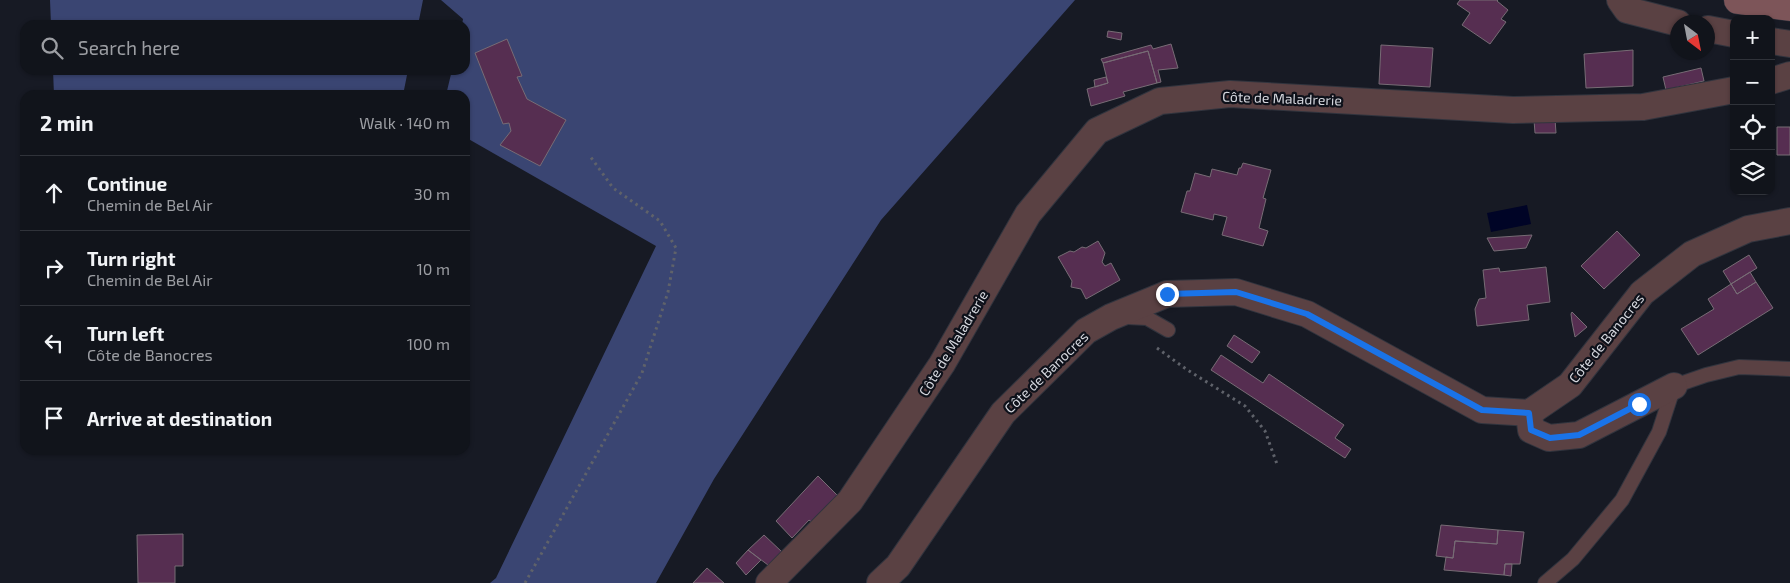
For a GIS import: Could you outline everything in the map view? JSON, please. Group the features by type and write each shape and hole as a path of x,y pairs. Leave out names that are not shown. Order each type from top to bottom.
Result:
{"main road":[{"path":"1738,0 1790,7"}],"street":[{"path":"1620,0 1627,10 1670,21"},
{"path":"1715,30 1730,33"},
{"path":"1775,42 1790,44"},
{"path":"1775,80 1790,75"},
{"name":"Côte de Maladrerie","path":"769,583 850,501 942,364 1028,214 1096,131 1160,101 1230,94 1513,110 1643,107 1730,91"},
{"name":"Côte de Banocres","path":"880,583 898,566 1003,413 1086,331 1111,317 1167,294 1236,292 1307,314 1482,410 1529,413 1570,385 1642,293 1692,254 1748,229 1790,221"},
{"path":"1529,413 1531,430 1550,438 1579,435 1674,386"}],"lane":[{"path":"1111,317 1147,318 1168,330"},
{"path":"1545,583 1573,559 1622,500 1659,432 1674,386 1706,375 1739,367 1790,368"}],"path":[{"path":"525,583 642,372 668,292 676,248 660,221 613,188 590,156"},
{"path":"1151,344 1244,406 1265,431 1277,464"}],"shaded area":[{"path":"50,0 423,0 419,20 51,20"},
{"path":"441,0 1075,0 881,220 714,479 656,583 490,583 496,578 656,246 470,140 470,90 447,90 451,75 470,75 470,20 463,19"},
{"path":"53,75 407,75 404,90 54,90"},
{"path":"1527,205 1531,224 1491,232 1487,213"}],"building":[{"path":"1460,0 1498,0 1508,10 1501,19 1506,22 1490,44 1462,25 1470,13 1457,4"},
{"path":"1108,31 1122,33 1121,40 1107,37"},
{"path":"507,39 522,76 517,77 527,99 566,120 540,166 500,145 511,131 509,123 503,124 475,53"},
{"path":"1171,44 1178,68 1158,70 1161,82 1157,83 1148,51 1103,63 1101,59 1151,45 1153,49"},
{"path":"1381,45 1433,48 1430,87 1379,84"},
{"path":"1633,50 1633,86 1586,88 1584,54"},
{"path":"1148,51 1157,83 1123,92 1125,96 1091,106 1087,89 1108,83 1103,63"},
{"path":"1701,68 1704,81 1666,90 1663,77"},
{"path":"1106,77 1108,83 1095,87 1094,80"},
{"path":"1555,119 1556,133 1535,133 1534,120"},
{"path":"1777,127 1790,127 1790,155 1777,155"},
{"path":"1243,163 1271,170 1263,198 1266,199 1259,228 1268,231 1263,246 1222,235 1227,217 1214,214 1213,220 1181,212 1195,173 1210,177 1212,169 1237,175"},
{"path":"1617,231 1640,255 1604,289 1581,266"},
{"path":"1532,235 1526,248 1494,251 1487,238"},
{"path":"1098,241 1105,253 1102,262 1105,266 1111,263 1120,280 1086,299 1081,289 1071,287 1072,281 1058,257 1070,251 1074,252 1082,247 1086,248"},
{"path":"1749,255 1757,268 1731,284 1723,271"},
{"path":"1546,267 1550,302 1527,305 1529,320 1477,326 1475,309 1479,299 1486,298 1483,270 1499,268 1500,272"},
{"path":"1750,272 1756,282 1737,294 1731,284"},
{"path":"1756,282 1773,308 1698,355 1681,329 1714,309 1708,299 1731,284 1737,294"},
{"path":"1572,312 1587,327 1575,337 1571,314"},
{"path":"1234,335 1260,352 1252,363 1227,346"},
{"path":"1221,355 1263,383 1269,374 1344,425 1335,438 1351,449 1345,458 1211,370"},
{"path":"818,476 839,497 814,524 809,520 792,538 776,521"},
{"path":"1441,525 1498,530 1497,544 1455,541 1453,558 1436,556"},
{"path":"1498,530 1524,532 1520,564 1505,564 1504,575 1444,570 1446,557 1453,558 1455,541 1497,544"},
{"path":"183,534 183,566 175,566 175,583 138,583 137,535"},
{"path":"764,535 782,552 768,565 748,550"},
{"path":"748,550 761,560 746,575 736,563"},
{"path":"1505,564 1512,564 1511,576 1504,575"},
{"path":"707,568 724,583 693,583"}],"route":[{"path":"1167,294 1236,292 1307,314 1482,410 1529,413 1531,430 1550,438 1579,435 1639,404"}]}
